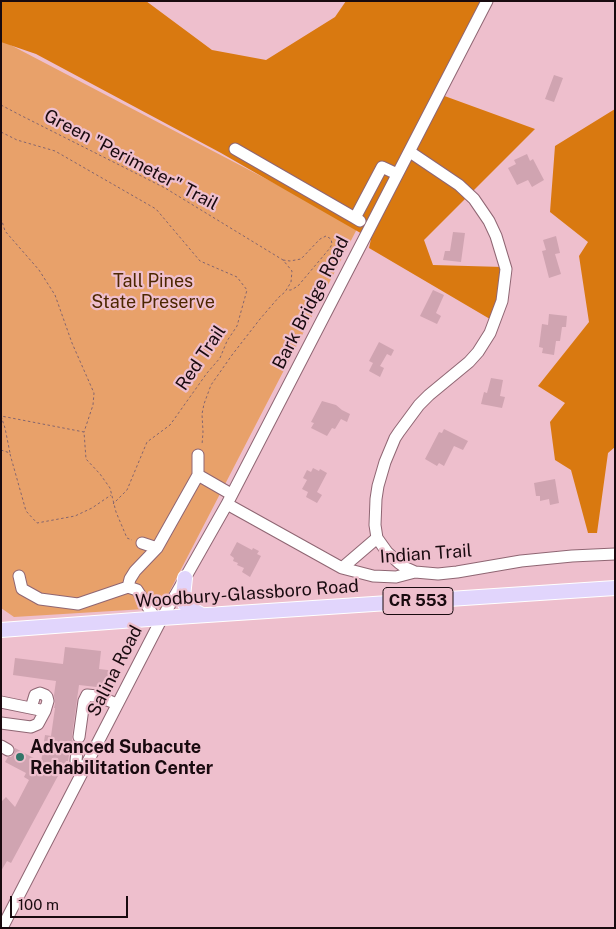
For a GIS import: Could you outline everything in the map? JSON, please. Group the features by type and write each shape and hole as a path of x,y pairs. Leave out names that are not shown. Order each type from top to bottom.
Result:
{"main road":[{"path":"185,578 183,597 185,604 202,615"},
{"name":"Woodbury-Glassboro Road","path":"1,630 615,588"}],"street":[{"name":"Bark Bridge Road","path":"159,618 185,578 229,499 487,1"},
{"path":"235,149 370,227"},
{"path":"410,152 459,186 474,199 489,221 496,236 506,269 502,301 496,319 478,352 419,405 395,438 385,462 376,498 376,538 399,563 415,572"},
{"path":"354,218 382,167 397,174"},
{"path":"128,587 135,571 157,548 198,475 198,456"},
{"name":"Indian Trail","path":"198,475 229,499 342,568 373,576 396,577 415,572 438,574 521,561 615,554"},
{"path":"342,568 376,538"},
{"path":"142,543 157,548"},
{"path":"18,576 22,589 40,599 78,604 128,587 137,590 159,618"},
{"name":"Salina Road","path":"4,920 85,768 159,618"},
{"path":"79,737 84,701 87,696 97,696 117,704"},
{"path":"1,702 45,710 38,724 31,727 1,723"},
{"path":"77,750 77,764 85,768"}],"path":[{"name":"Green \"Perimeter\" Trail","path":"1,105 165,188 283,260"},
{"name":"Red Trail","path":"1,132 17,140 55,152 156,209 200,261 237,276 248,290 237,326 227,341 220,358 170,425 147,442 127,490 114,504"},
{"path":"1,218 5,231 40,270 55,295 72,343 94,393 93,405 84,432 86,459 110,488 116,512 126,538 142,543"},
{"path":"283,260 301,259 320,239 326,236 332,244 298,286 287,290"},
{"path":"198,456 203,442 202,414 211,385 260,319 287,290 291,282 292,271 283,260"},
{"path":"84,432 1,416 26,511 37,523 75,516 92,508 111,495"},
{"path":"1,450 10,453"}],"green space":[{"name":"Tall Pines State Preserve","path":"1,40 358,227 161,608 14,617 1,608"}],"shaded area":[{"path":"1,1 146,1 212,50 266,60 335,17 346,1 486,1 439,94 535,129 424,240 433,265 503,267 495,322 369,248 371,239 221,153 36,54 1,42"},
{"path":"615,109 615,447 608,453 597,533 588,533 571,470 555,460 550,422 565,403 538,386 589,322 579,256 588,242 550,212 555,146"}],"building":[{"path":"554,75 563,78 554,102 545,99"},
{"path":"527,154 530,161 533,159 544,180 532,187 528,180 517,185 508,168 516,164 514,160"},
{"path":"453,232 465,233 461,262 443,260 445,251 450,251"},
{"path":"556,236 560,253 555,254 561,274 549,278 542,251 546,250 543,240"},
{"path":"433,290 444,295 436,313 441,316 437,324 420,316"},
{"path":"549,314 567,316 566,327 562,327 560,341 556,341 554,355 542,353 543,348 539,347 542,324 548,325"},
{"path":"379,342 394,350 391,356 387,354 380,366 384,368 380,377 369,371 373,363 369,361"},
{"path":"491,378 503,380 500,396 505,397 502,408 481,404 484,392 487,393"},
{"path":"322,401 336,405 350,414 347,422 341,419 335,429 332,428 327,436 311,428 314,423 311,422"},
{"path":"444,429 468,441 463,450 454,446 444,466 439,463 437,466 425,459 439,432 442,433"},
{"path":"313,468 327,473 317,492 322,495 317,503 306,497 308,492 302,489 307,480 303,478 307,470 311,472"},
{"path":"555,479 559,503 550,505 549,499 540,501 540,496 536,496 534,483"},
{"path":"237,542 252,550 253,548 259,551 257,554 261,556 250,577 242,572 244,568 237,565 238,563 233,561 234,558 230,555"},
{"name":"Advanced Subacute Rehabilitation Center","path":"65,647 101,651 99,669 116,671 114,689 79,685 72,736 72,740 75,743 71,745 68,761 66,761 11,863 7,861 1,871 1,802 6,797 15,807 29,780 24,777 26,773 5,762 8,757 14,754 15,748 41,762 45,735 51,736 55,708 56,681 13,675 15,658 63,664"}],"place":[{"name":"Advanced Subacute Rehabilitation Center","path":"20,757"}]}
